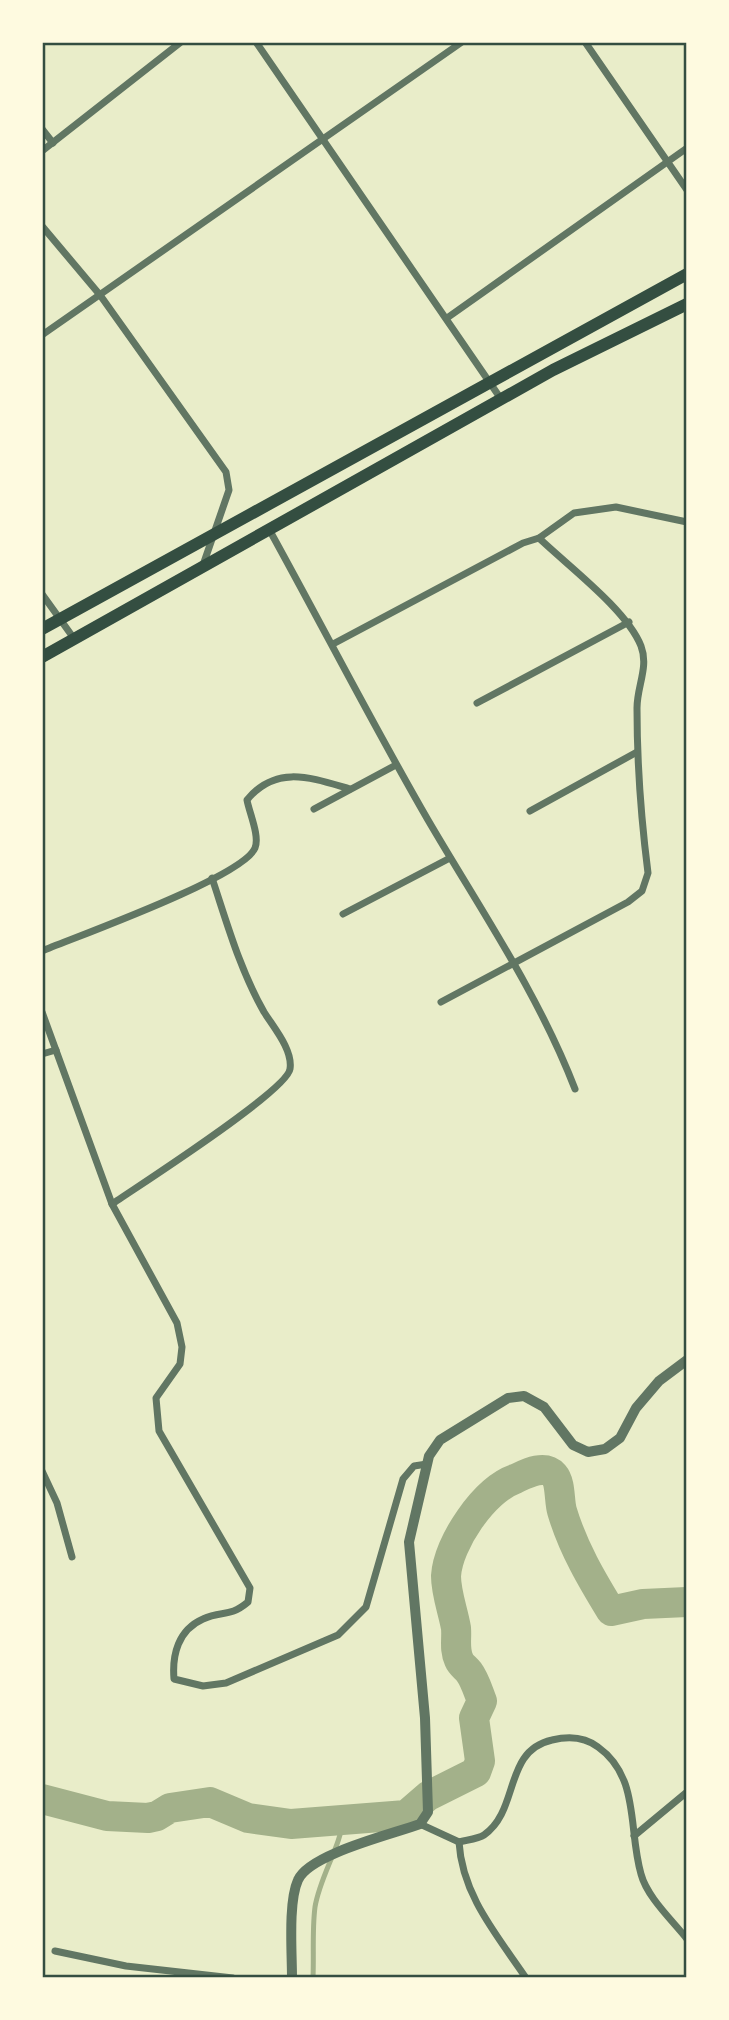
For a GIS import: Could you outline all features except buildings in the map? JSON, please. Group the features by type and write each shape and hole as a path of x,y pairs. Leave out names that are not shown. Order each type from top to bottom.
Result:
{"main road":[{"path":"42,629 209,539 490,380 687,274"},
{"path":"42,657 271,531 500,399 687,304"}],"street":[{"path":"42,151 181,42"},
{"path":"256,42 490,380 500,399"},
{"path":"42,335 462,42"},
{"path":"585,42 687,190"},
{"path":"42,129 53,143"},
{"path":"447,318 687,148"},
{"path":"42,226 100,295 226,472 229,490 209,539 202,569"},
{"path":"333,644 523,542 539,538 574,513 616,507 687,522"},
{"path":"271,531 396,765 495,936 516,962 556,1040 575,1089"},
{"path":"441,1002 628,902 642,891 648,873 637,751 637,698 645,662 629,622 539,538"},
{"path":"42,594 75,640"},
{"path":"477,703 629,622"},
{"path":"530,811 637,751"},
{"path":"314,809 396,765"},
{"path":"42,951 167,901 242,862 255,849 247,800 267,782 288,775 350,789"},
{"path":"343,914 450,858"},
{"path":"112,1204 262,1100 288,1077 291,1068 288,1052 240,963 212,878"},
{"path":"42,1012 112,1204 161,1290 180,1335 180,1364 156,1398 159,1431 250,1588 248,1602 235,1613 204,1618 187,1629 172,1658 174,1679 203,1686 226,1683 338,1635 366,1607 403,1479 414,1466 428,1464"},
{"path":"42,1054 56,1050"},
{"path":"292,1978 294,1895 297,1881 304,1869 330,1856 420,1824 428,1812 427,1761 409,1542 429,1455 440,1440 508,1398 524,1396 544,1407 573,1445 589,1452 604,1449 620,1438 636,1408 659,1381 687,1360"},
{"path":"42,1471 57,1503 72,1558"},
{"path":"420,1824 459,1842 484,1835 501,1815 519,1762 540,1743 565,1737 590,1741 613,1758 627,1783 641,1877 687,1939"},
{"path":"634,1836 687,1792"},
{"path":"459,1842 460,1868 472,1898 526,1978"},
{"path":"55,1951 126,1966 233,1978"}],"waterway":[{"path":"42,1799 107,1816 148,1818 170,1808 210,1802 248,1818 291,1824 406,1815 428,1796 476,1772 480,1761 474,1718 482,1701 473,1678 457,1656 456,1628 446,1582 448,1563 453,1548 470,1519 491,1494 503,1485 535,1471 545,1470 556,1478 562,1511 577,1551 611,1611 643,1604 687,1602"},
{"path":"313,1978 315,1907 343,1819"}]}
